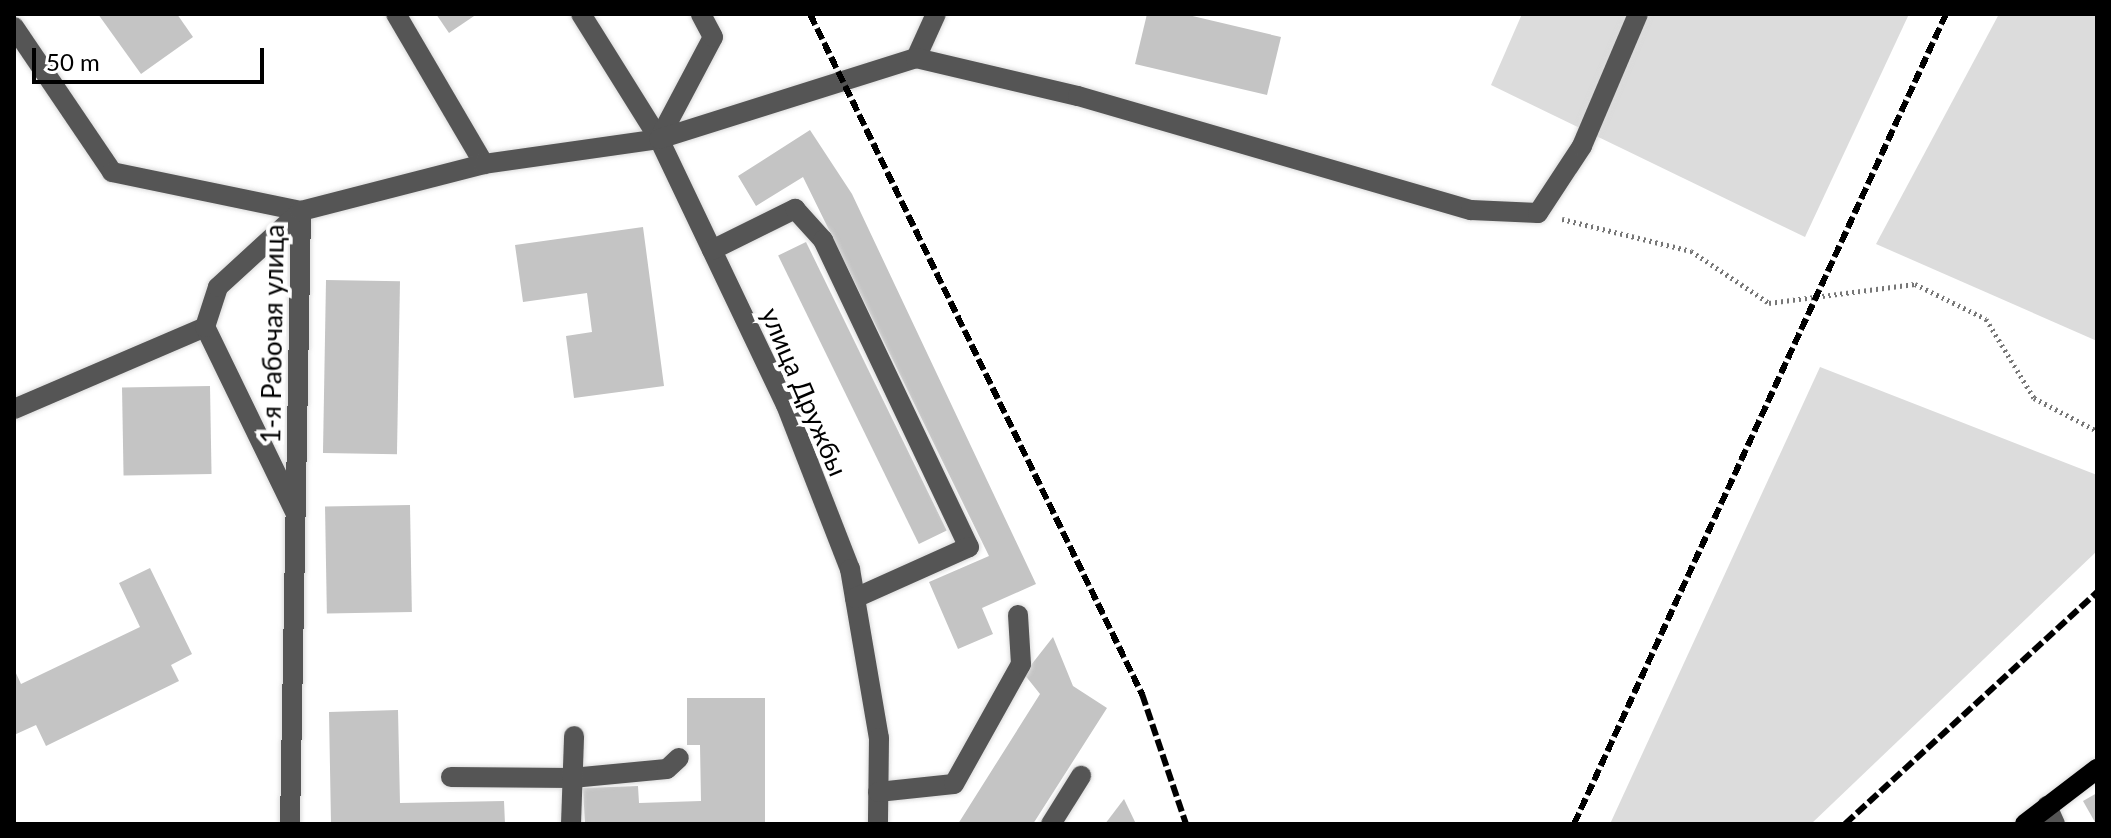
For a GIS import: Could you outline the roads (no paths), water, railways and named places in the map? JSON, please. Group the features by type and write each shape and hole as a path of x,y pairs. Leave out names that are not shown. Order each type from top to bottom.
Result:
{"main road":[{"path":"2025,824 2051,815 2097,769"}],"street":[{"path":"396,14 484,164"},
{"name":"улица Дружбы","path":"581,14 659,139 786,405 855,598 879,738 878,824"},
{"path":"659,139 713,37 701,14"},
{"path":"936,14 916,58 1078,96 1471,210 1538,213 1582,146 1638,14"},
{"path":"14,27 112,172 301,211"},
{"name":"1-я Рабочая улица","path":"290,824 301,211 484,164 659,139 916,58"},
{"path":"712,250 795,209 823,240 969,547 855,598"},
{"path":"297,516 205,327 218,287 301,211"},
{"path":"14,409 205,327"},
{"path":"878,792 954,784 1021,664 1018,615"},
{"path":"571,824 574,736"},
{"path":"451,777 572,778 667,769 679,758"},
{"path":"1051,824 1081,776"}],"railway":[{"path":"810,14 1142,694 1186,824"},
{"path":"1574,824 1946,14"},
{"path":"1845,824 2097,592"}]}
